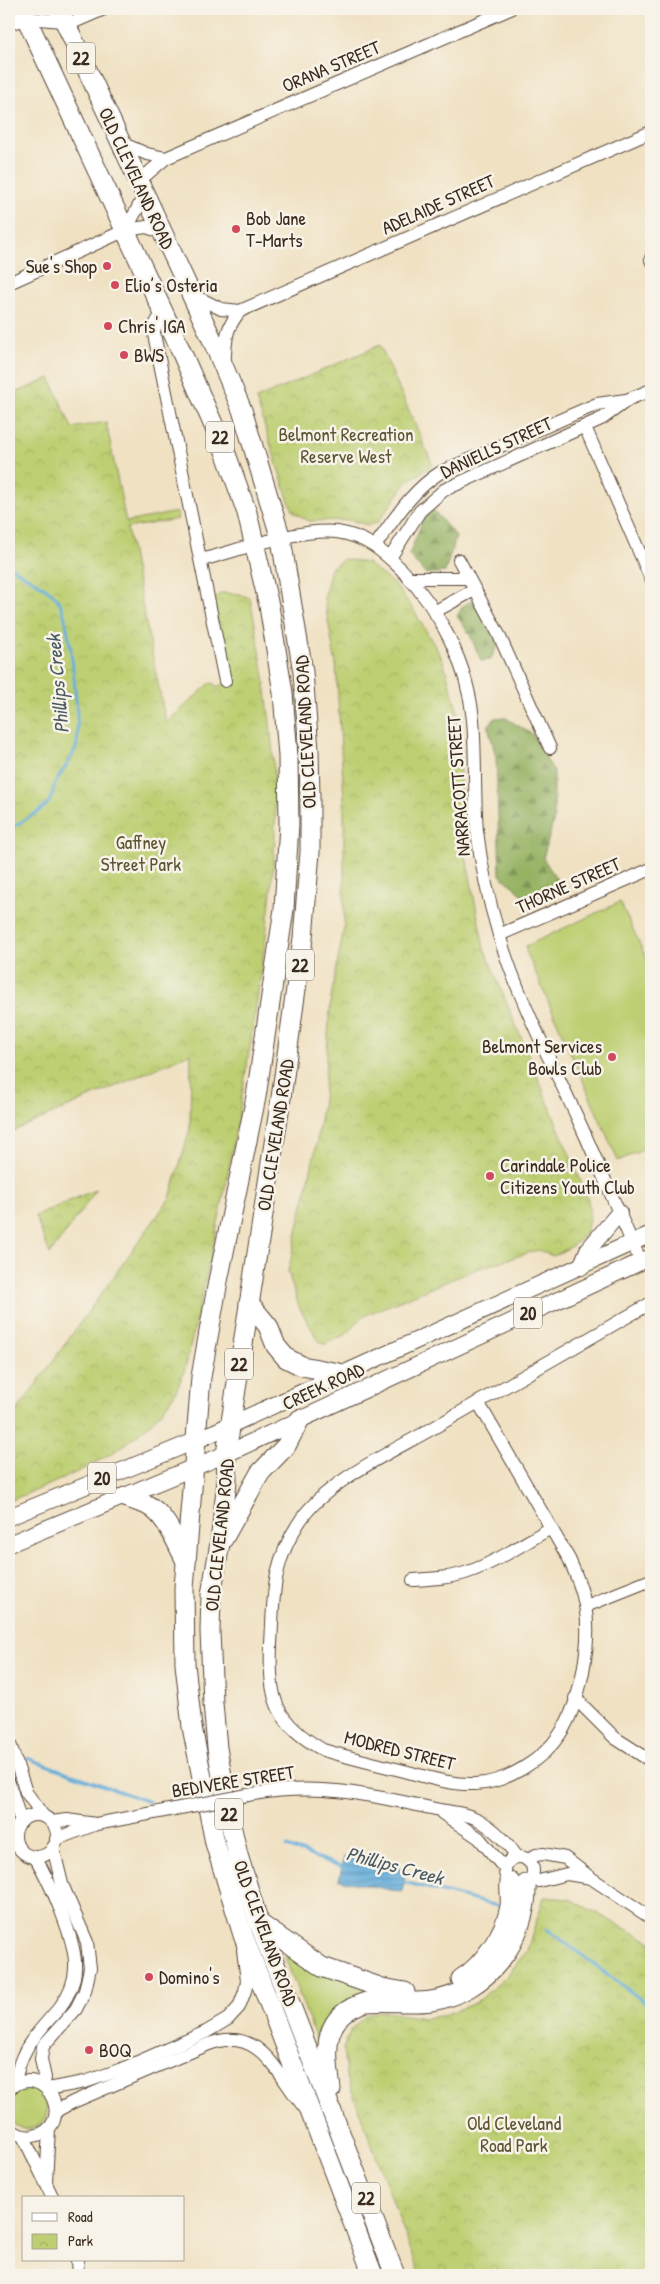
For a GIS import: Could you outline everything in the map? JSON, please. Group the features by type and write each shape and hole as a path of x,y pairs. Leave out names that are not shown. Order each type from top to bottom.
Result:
{"highway":[{"name":"OLD CLEVELAND ROAD","path":"25,14 164,312 225,451 247,513 270,606 283,693 288,756 287,868 278,953 256,1097 218,1281 201,1377 186,1561 183,1620 185,1664 192,1727 215,1843 243,1935 373,2275"},
{"name":"OLD CLEVELAND ROAD","path":"62,15 224,365 245,418 281,539 296,619 307,711 310,852 302,947 226,1454 227,1481 220,1543 211,1595 210,1631 214,1712 229,1816 240,1863 260,1923 395,2275"},
{"path":"249,1303 268,1326 276,1346 286,1358 302,1366 344,1374"},
{"path":"220,1543 260,1473 286,1446 300,1419"},
{"path":"125,1497 148,1506 160,1517 170,1530 186,1561"},
{"path":"260,1923 309,1959 338,1974 394,1991 431,1990 448,1986 467,1976 487,1956 509,1911 518,1879"},
{"path":"335,2121 326,2052 328,2037 337,2020 350,2008 366,2002 435,2000 461,1992 481,1980 497,1966 514,1938 523,1913 518,1879"}],"main road":[{"path":"581,1267 588,1250 619,1214"},
{"name":"CREEK ROAD","path":"9,1517 195,1442 651,1234"},
{"name":"CREEK ROAD","path":"9,1544 226,1454 646,1260"}],"street":[{"path":"9,24 25,14 62,15 80,20 104,9"},
{"name":"ORANA STREET","path":"142,188 166,158 504,10"},
{"name":"ADELAIDE STREET","path":"240,311 651,132"},
{"path":"121,143 147,154 166,158"},
{"path":"126,230 142,188"},
{"path":"9,283 126,230 146,227 162,232"},
{"path":"191,294 221,309 240,311"},
{"path":"224,365 226,332 240,311"},
{"path":"164,312 155,325 154,332 224,681"},
{"name":"DANIELLS STREET","path":"375,546 406,502 421,486 441,472 597,404 629,399 651,390"},
{"name":"DANIELLS STREET","path":"390,558 420,511 444,490 585,427 603,418 629,399"},
{"path":"585,427 651,579"},
{"path":"201,560 281,539 318,532 337,532 359,537 375,546 390,558"},
{"name":"NARRACOTT STREET","path":"390,558 409,578 434,612 451,642 470,702 478,832 499,935 519,989 619,1214 633,1243 646,1260"},
{"path":"459,560 498,633 550,748"},
{"path":"409,578 468,578"},
{"path":"434,612 474,590"},
{"name":"THORNE STREET","path":"499,935 651,869"},
{"name":"MODRED STREET","path":"478,1402 569,1559 578,1580 586,1606 586,1654 576,1698 569,1717 560,1735 544,1753 522,1769 500,1779 476,1784 452,1784 323,1750 304,1740 288,1724 273,1693 270,1679 274,1583 278,1562 301,1519 320,1498 347,1478 478,1402 651,1303"},
{"path":"414,1580 446,1578 467,1573 487,1564 551,1528"},
{"path":"586,1606 651,1580"},
{"path":"576,1698 614,1738 651,1761"},
{"path":"9,1741 20,1794 21,1822 16,1833 18,1846 22,1852 35,1857 46,1854 55,1843"},
{"path":"9,1783 54,1827 62,1884 86,1942 90,1968 85,1992 76,2009 44,2046 41,2059 45,2087 52,2095 56,2111 49,2128 46,2183"},
{"name":"BEDIVERE STREET","path":"55,1843 96,1824 276,1790 329,1789 364,1794 469,1816 496,1833 523,1859"},
{"name":"BEDIVERE STREET","path":"435,1809 479,1838 518,1879"},
{"path":"21,1822 31,1816 47,1819"},
{"name":"BEDIVERE STREET","path":"47,1819 96,1824"},
{"path":"518,1879 509,1861 536,1855 555,1855 574,1863 590,1878 651,1918"},
{"path":"12,2087 21,2057 33,2037 65,2000 76,1966 65,1926 44,1872 35,1857"},
{"path":"518,1879 533,1872 523,1859"},
{"path":"518,1879 539,1880 567,1874 590,1878"},
{"path":"12,2087 29,2081 45,2087 85,2082 122,2070 206,2032 228,2019 238,2007 247,1981 243,1935"},
{"path":"56,2111 209,2044 217,2041 234,2040 252,2045 261,2051 312,2116"},
{"path":"15,2135 37,2135 49,2128"},
{"path":"15,2135 46,2183 52,2196"},
{"path":"77,2262 78,2275"}],"green space":[{"name":"Belmont Recreation Reserve West","path":"380,345 433,465 408,481 378,522 368,525 350,520 309,521 294,512 289,502 256,399"},
{"name":"Gaffney Street Park","path":"50,378 72,428 106,422 126,522 177,512 178,519 127,528 166,723 209,684 214,683 215,686 229,684 213,599 221,593 240,594 250,598 270,720 274,769 275,842 266,938 238,1121 211,1255 183,1374 173,1396 158,1416 120,1448 77,1472 9,1501 9,1422 170,1198 190,1129 191,1053 9,1133 9,396"},
{"path":"432,508 456,537 445,572 426,574 409,555 424,517"},
{"path":"344,559 367,563 396,586 413,609 443,660 460,720 460,826 484,948 588,1199 589,1220 587,1228 578,1241 553,1256 538,1250 477,1269 363,1316 347,1334 325,1344 319,1341 299,1307 288,1272 316,1147 323,1100 331,997 344,928 344,798 336,665 324,598 331,568"},
{"path":"473,600 498,645 490,660 481,661 470,635 457,616 463,606"},
{"path":"504,717 532,734 554,772 554,819 543,858 561,886 530,901 500,875 496,757 488,726 495,718"},
{"name":"Belmont Services Bowls Club","path":"620,902 651,968 651,1146 618,1161 526,951 526,946"},
{"path":"97,1189 50,1254 35,1216"},
{"name":"Old Cleveland Road Park","path":"544,1897 570,1899 651,1942 651,2275 420,2275 346,2075 343,2049 351,2029 366,2015 380,2011 424,2018 441,2016 476,2003 505,1978 527,1951"},
{"path":"284,1949 371,1989 371,1998 320,2049 286,1960"},
{"path":"31,2089 38,2092 44,2098 47,2109 46,2117 38,2126 31,2129 23,2129 16,2126 8,2117 7,2105 10,2098 19,2090"}],"water":[{"path":"344,1857 406,1870 402,1892 339,1880"}],"waterway":[{"name":"Phillips Creek","path":"9,565 41,585 58,600 70,647 78,732 76,748 55,784 49,802 9,830"},
{"name":"Phillips Creek","path":"27,1758 149,1802"},
{"name":"Phillips Creek","path":"287,1847 345,1868"},
{"name":"Phillips Creek","path":"400,1881 497,1906"},
{"name":"Phillips Creek","path":"547,1929 651,2007"}],"place":[{"name":"Bob Jane T-Marts","path":"236,229"},
{"name":"Sue's Shop","path":"107,266"},
{"name":"Elio’s Osteria","path":"115,285"},
{"name":"Chris' IGA","path":"108,326"},
{"name":"BWS","path":"124,355"},
{"name":"Belmont Services Bowls Club","path":"612,1057"},
{"name":"Carindale Police Citizens Youth Club","path":"490,1176"},
{"name":"Domino's","path":"149,1977"},
{"name":"BOQ","path":"89,2050"}]}
